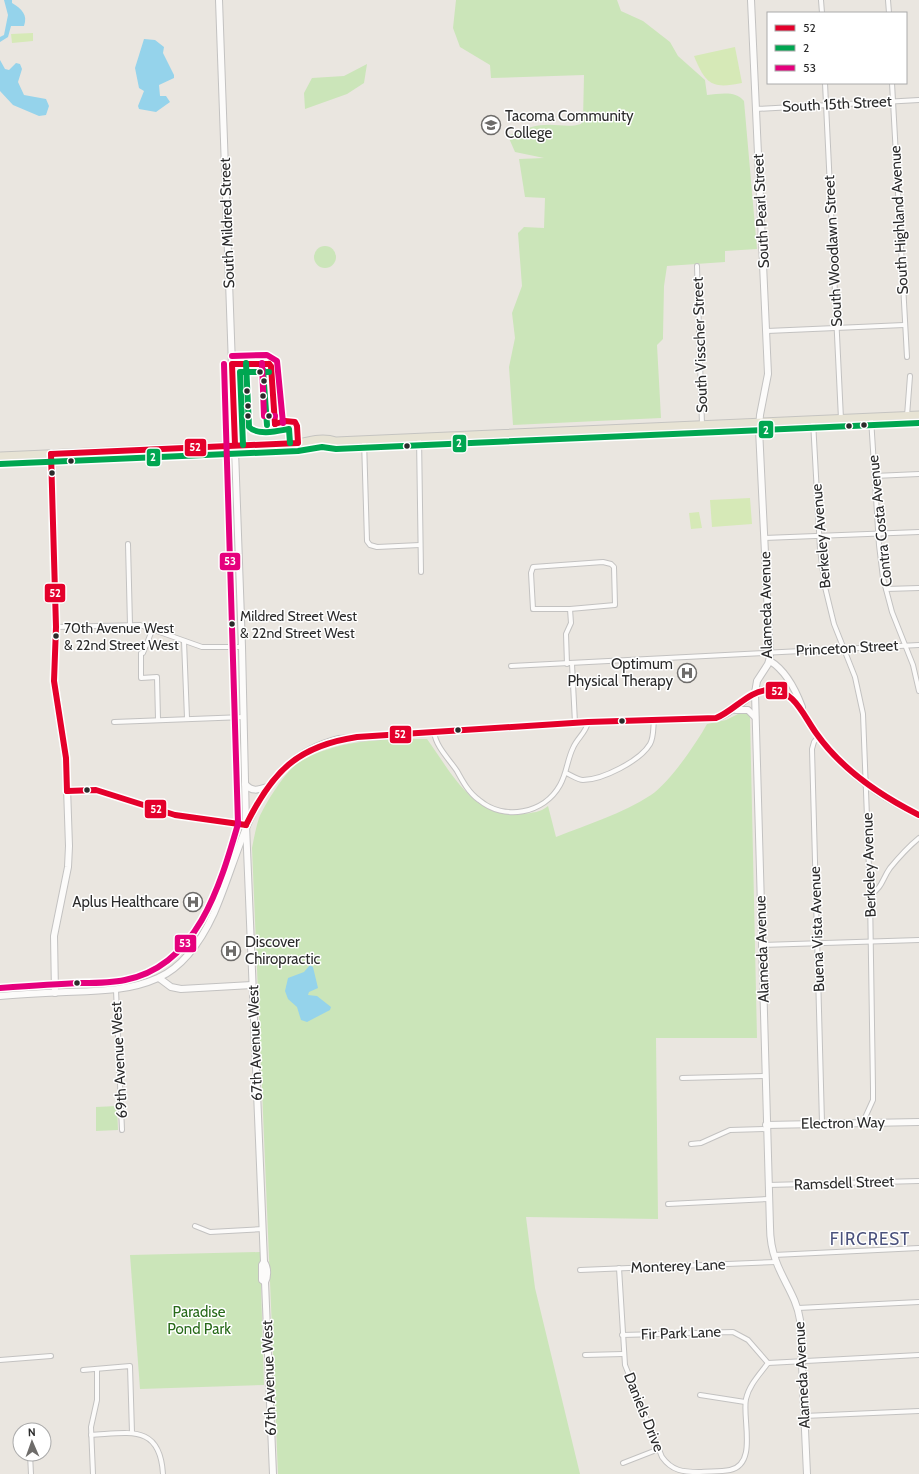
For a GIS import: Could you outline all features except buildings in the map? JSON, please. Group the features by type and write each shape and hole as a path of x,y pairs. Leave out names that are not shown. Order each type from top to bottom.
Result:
{"main road":[{"path":"0,456 298,443 318,438 326,438 336,441 364,440 702,424 813,421 919,415"}],"street":[{"name":"South Mildred Street","path":"220,0 242,647"},
{"name":"South Pearl Street","path":"750,0 767,331 768,380 759,422"},
{"path":"821,0 822,12"},
{"path":"888,0 889,12"},
{"name":"South Woodlawn Street","path":"825,84 841,419"},
{"name":"South Highland Avenue","path":"892,84 904,325 907,357"},
{"name":"South 15th Street","path":"756,109 919,100"},
{"name":"South Visscher Street","path":"697,266 702,424"},
{"path":"767,331 904,325"},
{"path":"908,416 910,376"},
{"name":"Contra Costa Avenue","path":"871,418 878,534 886,589 892,612 912,665 919,691"},
{"name":"Berkeley Avenue","path":"813,421 821,562 834,624 856,677 862,705 870,895 873,1094 873,1100 864,1115 863,1122"},
{"name":"Alameda Avenue","path":"759,422 770,661 758,681 755,694 755,717 770,1234 776,1262 798,1308 802,1330 807,1474"},
{"path":"419,437 421,572"},
{"path":"364,440 366,534 370,545 384,547 420,545"},
{"path":"51,454 56,627 54,681 66,758 69,860 54,936 55,993"},
{"path":"874,476 919,474"},
{"path":"764,538 919,532"},
{"path":"128,544 130,624"},
{"path":"603,562 612,564 615,573 615,605 570,609 533,609 530,572 532,567 538,565 603,562"},
{"path":"886,589 919,588"},
{"path":"570,609 571,623 566,634 575,723"},
{"path":"56,627 130,624 144,625 206,648 242,647"},
{"path":"153,628 143,653 141,653 141,678 157,677 158,719"},
{"path":"184,641 187,718"},
{"name":"Princeton Street","path":"511,666 919,645"},
{"name":"67th Avenue West","path":"242,647 246,825 264,1262 267,1265 267,1279 265,1282 273,1474"},
{"path":"770,661 777,667 793,688 809,723"},
{"path":"732,711 755,694 764,690 784,693 796,702 818,737 836,758 866,784 889,800 919,816"},
{"path":"0,996 116,990 137,986 159,978 183,960 205,932 223,892 246,825 267,786 287,765 310,749 328,742 357,737 588,722 716,718 741,709 748,710 755,717"},
{"path":"114,722 158,719 244,717"},
{"path":"566,773 585,780 606,775 625,765 640,755 651,743 654,720"},
{"path":"434,732 438,744 471,793 482,803 499,811 519,813 528,811 552,796 561,784 566,773 573,748 587,729 588,722"},
{"name":"Buena Vista Avenue","path":"818,737 814,742 812,749 822,1123"},
{"path":"245,784 255,791 267,786"},
{"path":"67,791 102,791 175,815 246,825"},
{"path":"870,895 879,889 890,868 906,849 919,838"},
{"path":"761,945 919,940"},
{"path":"159,978 171,987 181,989 252,984"},
{"name":"69th Avenue West","path":"116,990 122,1130"},
{"path":"682,1078 765,1076"},
{"name":"Electron Way","path":"767,1127 822,1123 919,1122"},
{"path":"692,1144 702,1143 730,1130 767,1127"},
{"name":"Ramsdell Street","path":"768,1185 919,1180"},
{"path":"668,1204 769,1199"},
{"path":"195,1226 210,1232 263,1229"},
{"path":"774,1255 919,1248"},
{"name":"Monterey Lane","path":"580,1270 776,1262"},
{"name":"Daniels Drive","path":"619,1268 623,1354 627,1371 665,1461 677,1470 709,1473 730,1470 740,1464 745,1458 747,1445 746,1402 751,1385 768,1363"},
{"path":"798,1308 919,1302"},
{"name":"Fir Park Lane","path":"622,1335 733,1332 748,1340 768,1363"},
{"path":"585,1355 623,1354"},
{"path":"768,1363 919,1355"},
{"path":"0,1360 51,1356"},
{"path":"83,1370 130,1366 132,1433"},
{"path":"93,1474 91,1427 98,1400 97,1369"},
{"path":"700,1396 746,1402"},
{"path":"804,1416 919,1411"},
{"path":"91,1435 132,1433 147,1437 159,1448 163,1474"},
{"path":"623,1464 659,1449"},
{"path":"30,1462 31,1474"}],"green space":[{"path":"456,0 617,0 621,11 643,21 670,42 678,56 705,80 707,95 732,94 744,101 757,249 725,251 725,262 667,266 664,286 663,339 657,345 661,418 513,425 509,367 515,338 512,313 522,286 518,233 524,227 544,228 545,198 525,197 519,159 544,158 515,152 508,136 540,125 572,126 581,124 583,120 584,75 491,78 490,65 460,47 453,28"},
{"path":"33,33 33,41 12,43 11,34"},
{"path":"735,47 742,83 717,85 711,83 702,73 694,56"},
{"path":"367,64 364,83 347,94 305,109 304,93 312,78 344,76"},
{"path":"325,246 333,249 336,257 333,265 325,268 317,265 314,257 317,249"},
{"path":"750,498 752,524 712,527 710,500"},
{"path":"699,512 702,528 691,529 689,513"},
{"path":"744,711 749,714 750,717 757,1038 656,1038 658,1219 526,1217 535,1288 580,1474 278,1474 252,848 259,818 266,804 287,773 298,763 313,755 328,749 361,742 394,739 427,739 455,779 477,802 490,809 505,814 533,813 548,806 556,837 617,813 651,795 674,773 707,724 726,720"},
{"path":"117,1106 118,1130 96,1131 96,1107"},
{"name":"Paradise Pond Park","path":"260,1252 264,1385 140,1389 130,1255"}],"water":[{"path":"4,0 12,0 12,3 25,15 25,22 24,26 11,26 8,37 0,42 0,37 4,35 8,15"},
{"path":"144,39 155,40 164,47 163,53 174,75 174,78 159,85 160,96 166,96 170,102 156,112 139,109 138,106 144,91 139,88 135,68"},
{"path":"0,60 5,69 9,70 16,63 20,64 22,69 18,82 24,95 46,99 49,106 46,115 39,116 13,105 0,91"},
{"path":"310,965 313,967 318,988 309,992 308,995 317,996 331,1007 330,1010 307,1022 301,1020 297,1007 288,999 285,991 288,978 304,972"}],"transit line":[{"name":"53","path":"232,356 267,355 277,361 283,423"},
{"name":"2","path":"246,363 249,427 253,430 263,432 274,432 289,429 290,443"},
{"name":"53","path":"262,363 264,416 275,416"},
{"name":"53","path":"0,988 114,982 150,972 170,958 188,941 202,920 223,873 238,824 224,364"},
{"name":"52","path":"235,445 232,364 269,364"},
{"name":"52","path":"269,364 271,366 275,424"},
{"name":"2","path":"263,370 267,425"},
{"name":"2","path":"243,445 240,372 269,372"},
{"name":"52","path":"51,454 298,443 297,426 295,422 285,421 275,424"},
{"name":"2","path":"0,464 298,451 322,447 336,449 919,423"},
{"name":"52","path":"51,454 56,627 54,681 66,758 67,791"},
{"name":"52","path":"246,825 266,790 289,764 318,747 336,741 357,737 588,722 716,718 723,715 755,693 769,690 778,691 791,698 797,704 826,746 849,770 876,790 919,815"},
{"name":"52","path":"67,791 96,790 175,815 246,825"}],"place":[{"name":"Tacoma Community College","path":"491,125"},
{"name":"Mildred Street West & 22nd Street West","path":"232,624"},
{"name":"70th Avenue West & 22nd Street West","path":"56,636"},
{"name":"Optimum Physical Therapy","path":"687,673"},
{"name":"Aplus Healthcare","path":"193,902"},
{"name":"Discover Chiropractic","path":"231,951"}],"district":[{"name":"FIRCREST","path":"870,1239"}]}
